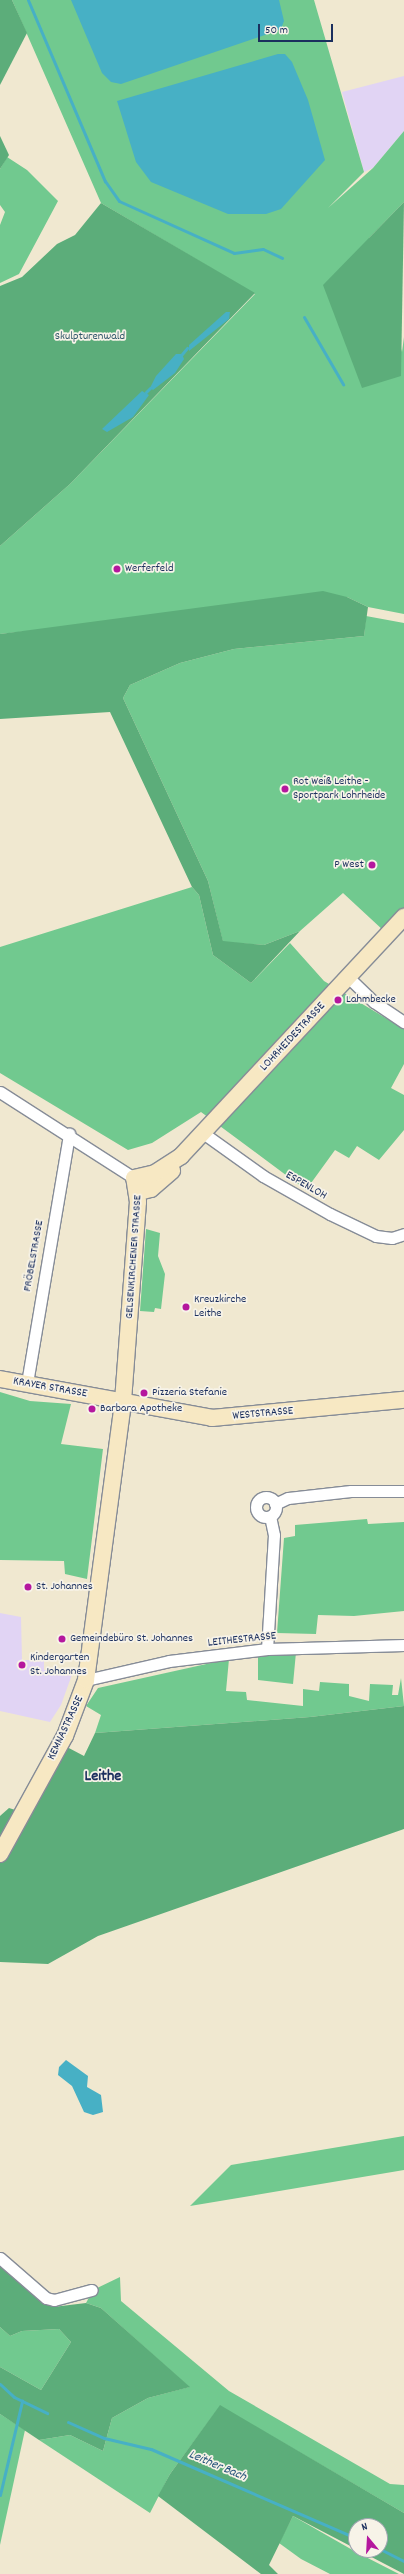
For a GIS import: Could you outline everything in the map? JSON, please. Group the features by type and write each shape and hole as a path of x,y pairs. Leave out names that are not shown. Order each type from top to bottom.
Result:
{"street":[{"name":"LOHRHEIDESTRASSE","path":"136,1185 181,1156 349,978 404,917"},
{"path":"349,978 374,1002 404,1022"},
{"name":"GELSENKIRCHENER STRASSE","path":"0,1092 69,1134 136,1185 123,1401"},
{"name":"ESPENLOH","path":"203,1133 263,1176 336,1217 376,1236 392,1238 404,1234"},
{"name":"FRÖBELSTRASSE","path":"26,1383 69,1134"},
{"name":"KRAYER STRASSE","path":"0,1379 123,1401"},
{"name":"WESTSTRASSE","path":"123,1401 212,1418 404,1400"},
{"name":"KEMNASTRASSE","path":"0,1854 65,1736 86,1680 123,1401"},
{"path":"267,1649 274,1536 270,1516 275,1504 288,1498 351,1491 404,1491"},
{"path":"270,1516 261,1516 257,1503 265,1497 275,1504"},
{"name":"LEITHESTRASSE","path":"86,1680 169,1661 267,1649 404,1645"},
{"path":"0,2258 46,2298 54,2300 92,2290"}],"shaded area":[{"path":"404,76 404,131 373,168 364,172 342,92"},
{"name":"Kindergarten St. Johannes","path":"0,1613 21,1617 22,1660 44,1660 44,1670 74,1669 61,1705 50,1722 0,1711"}],"green space":[{"path":"0,0 12,0 27,33 0,85"},
{"path":"12,0 314,0 364,172 328,208 373,168 404,131 404,202 369,238 402,352 404,337 404,614 368,607 347,597 0,634 0,546 70,484 255,294 101,203"},
{"path":"0,136 9,155 0,169"},
{"path":"7,157 27,170 58,201 19,274 0,283 0,225 5,212 0,205 0,169"},
{"path":"404,202 401,376 362,388 323,285"},
{"name":"Skulpturenwald","path":"101,203 255,293 70,484 0,546 0,286 22,277 57,244 75,235"},
{"path":"323,591 347,597 368,607 364,636 234,649 180,663 130,685 123,698 208,881 223,941 264,945 300,931 251,983 213,955 199,895 192,887 110,712 0,719 0,634"},
{"name":"Rot Weiß Leithe - Sportpark Lohrheide","path":"366,616 404,623 404,909 384,931 343,893 300,931 264,945 223,942 208,881 123,698 130,685 180,663 234,649 364,636"},
{"path":"192,887 199,895 213,955 251,983 290,943 324,981 404,1029 404,1064 391,1088 404,1095 404,1130 379,1160 357,1146 349,1158 335,1150 306,1190 201,1112 152,1143 128,1150 0,1073 0,947"},
{"path":"146,1229 160,1233 158,1256 165,1274 161,1309 155,1308 154,1312 140,1311"},
{"path":"0,1392 30,1401 71,1404 61,1444 103,1449 87,1579 65,1574 64,1561 0,1560"},
{"path":"367,1519 368,1524 404,1522 404,1611 354,1616 318,1615 316,1634 277,1633 284,1538 295,1536 295,1525"},
{"path":"296,1652 293,1684 258,1680 258,1654"},
{"path":"229,1659 226,1691 246,1692 247,1700 303,1706 303,1689 319,1691 320,1682 349,1684 349,1696 369,1701 370,1684 393,1685 392,1695 398,1695 401,1678 404,1706 310,1717 95,1733 101,1715 86,1706 98,1688"},
{"path":"404,1706 404,1829 98,1936 48,1964 0,1962 0,1816 9,1808 28,1814 65,1746 84,1756 95,1733 310,1717"},
{"path":"404,2136 404,2170 190,2206 231,2165"},
{"path":"0,2261 53,2307 86,2303 101,2308 190,2387 148,2398 112,2418 103,2451 70,2435 39,2440 0,2414 0,2367 41,2390 71,2342 59,2329 22,2331 10,2336 0,2327"},
{"path":"120,2277 121,2301 229,2391 390,2484 404,2485 404,2513 220,2406 170,2474 150,2513 39,2440 70,2435 103,2451 112,2418 148,2398 189,2387 101,2308 86,2303 93,2290"},
{"path":"0,2327 10,2336 22,2331 59,2329 71,2342 41,2390 0,2367"},
{"path":"220,2405 404,2513 404,2574 373,2558 388,2558 388,2518 348,2518 348,2545 293,2516 269,2565 278,2574 261,2574 158,2496 170,2474"},
{"path":"0,2414 25,2430 0,2545"},
{"path":"293,2516 348,2547 348,2558 368,2558 399,2574 330,2574 301,2559 279,2543"}],"water":[{"path":"71,0 279,0 284,21 281,29 121,84 111,82 102,73"},
{"path":"278,54 285,54 292,62 308,100 325,160 281,209 266,214 228,214 151,182 136,162 117,101"},
{"path":"226,312 230,312 229,319 189,351 189,345"},
{"path":"176,354 182,354 184,359 175,373 153,390 150,388 156,376"},
{"path":"142,391 149,395 133,417 107,432 102,429"},
{"path":"66,2060 88,2076 87,2087 101,2095 103,2112 93,2115 84,2112 72,2086 58,2075 59,2067"}],"waterway":[{"path":"28,0 105,181 119,201 234,253 263,249 282,258"},
{"path":"304,317 343,384"},
{"path":"182,354 187,348"},
{"path":"146,392 150,388"},
{"name":"Leither Bach","path":"0,2384 14,2397 47,2413"},
{"path":"0,2495 22,2401"},
{"name":"Leither Bach","path":"68,2422 104,2438 151,2449 348,2535"},
{"name":"Leither Bach","path":"388,2553 404,2561"}],"place":[{"name":"Werferfeld","path":"117,569"},
{"name":"Rot Weiß Leithe - Sportpark Lohrheide","path":"285,789"},
{"name":"P West","path":"372,865"},
{"name":"Lahmbecke","path":"338,1000"},
{"name":"Kreuzkirche Leithe","path":"186,1307"},
{"name":"Pizzeria Stefanie","path":"144,1393"},
{"name":"Barbara Apotheke","path":"92,1409"},
{"name":"St. Johannes","path":"28,1587"},
{"name":"Gemeindebüro St. Johannes","path":"62,1639"},
{"name":"Kindergarten St. Johannes","path":"22,1665"}],"district":[{"name":"Leithe","path":"103,1777"}]}
